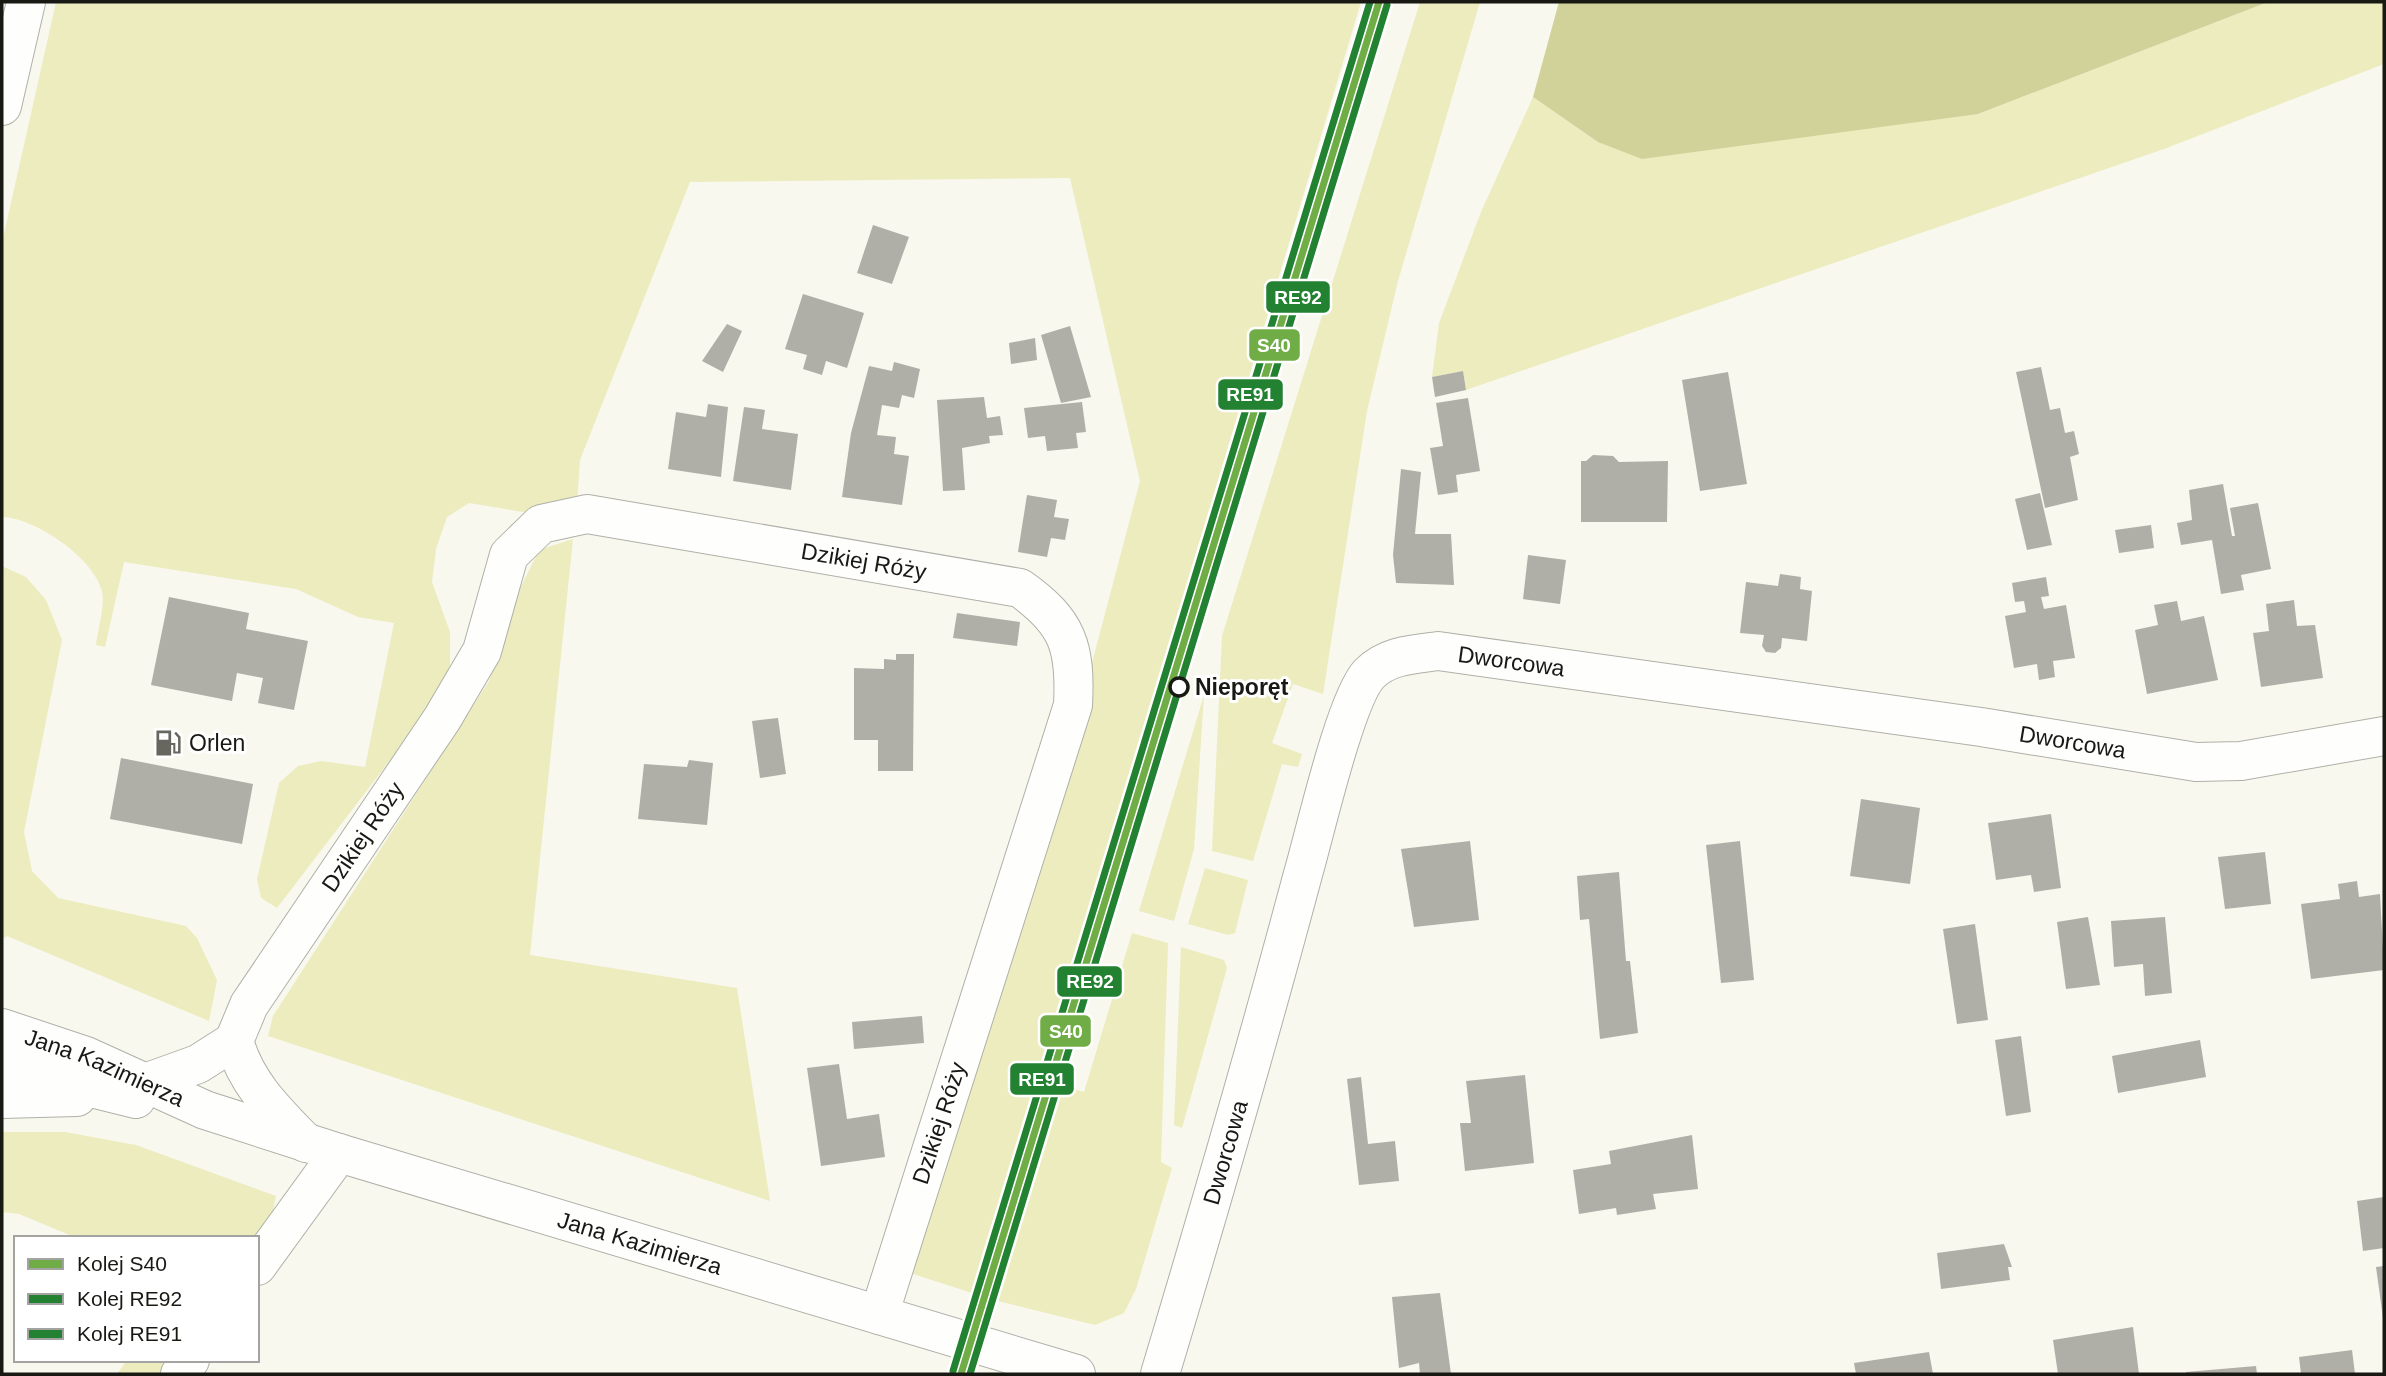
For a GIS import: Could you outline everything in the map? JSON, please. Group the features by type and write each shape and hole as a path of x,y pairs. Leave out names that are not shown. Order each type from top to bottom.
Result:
{"street":[{"path":"2,106 26,2"},
{"name":"Dzikiej Róży","path":"234,1041 249,1005 442,719 482,651 509,555 541,524 587,514 1020,587 1048,608 1066,637 1075,666 1073,705 879,1315"},
{"name":"Dworcowa","path":"1160,1374 1225,1163 1357,691 1369,674 1383,663 1438,651 1981,727 2196,762 2241,761 2384,736"},
{"name":"Jana Kazimierza","path":"2,1028 86,1056 138,1090"},
{"path":"2,1100 138,1090 198,1065 234,1041 241,1066 254,1088 322,1148 259,1262"},
{"name":"Jana Kazimierza","path":"2,1066 138,1090 322,1148 1076,1374"}],"shaded area":[{"path":"56,2 1361,2 975,1294 910,1273 921,1223 1092,663 1140,481 1070,178 690,182 580,460 577,502 529,513 469,503 447,517 436,549 432,582 450,632 450,665 433,704 277,908 261,898 257,879 279,783 298,766 321,761 365,767 394,623 358,617 296,589 124,562 105,647 96,645 103,597 96,578 87,565 46,532 30,524 2,517 2,243"},
{"path":"1420,2 1480,2 1398,281 1367,411 1323,694 1293,684 1272,743 1302,754 1298,767 1282,764 1253,861 1212,851 1222,636"},
{"path":"1559,2 2268,2 1978,114 1642,159 1598,142 1533,97"},
{"path":"2268,2 2384,2 2384,64 2164,149 1466,390 1463,371 1432,377 1439,323 1481,212 1533,97 1598,142 1978,114"},
{"path":"573,539 530,955 737,988 770,1201 268,1036 273,1016 489,681 515,599 539,550"},
{"path":"2,566 26,577 46,600 62,640 24,832 32,871 58,898 186,926 197,938 217,980 209,1021 7,936 2,939"},
{"path":"1204,695 1194,849 1174,921 1139,911"},
{"path":"1205,868 1248,880 1235,933 1228,935 1188,924"},
{"path":"1132,933 1168,943 1161,1162 1172,1168 1136,1289 1124,1313 1095,1325 994,1300 1060,1085 1084,1092"},
{"path":"1181,947 1224,960 1227,968 1182,1128 1174,1125"},
{"path":"2,1132 65,1132 136,1145 276,1196 270,1223 259,1236 72,1236 19,1214 2,1212"},
{"path":"126,1362 171,1362 162,1374 117,1374"}],"building":[{"path":"873,225 909,237 892,284 857,273"},
{"path":"803,294 864,313 847,368 826,361 822,375 803,369 807,355 785,349"},
{"path":"727,324 742,331 723,372 702,361"},
{"path":"1070,326 1091,397 1061,403 1041,335"},
{"path":"1035,338 1037,360 1011,364 1009,343"},
{"path":"894,362 920,369 914,398 902,395 899,408 882,405 877,435 896,437 894,454 909,456 902,505 842,497 851,433 869,366 892,371"},
{"path":"2041,367 2050,410 2060,408 2065,433 2074,431 2079,454 2070,457 2078,500 2045,508 2016,372"},
{"path":"1463,371 1466,390 1435,397 1432,377"},
{"path":"1728,372 1747,484 1700,491 1682,380"},
{"path":"984,397 987,418 1000,416 1003,435 989,436 990,443 962,448 965,490 943,491 937,400"},
{"path":"1468,398 1480,471 1456,475 1458,492 1438,495 1430,448 1443,446 1436,403"},
{"path":"1082,402 1086,432 1076,433 1078,448 1047,451 1045,436 1028,438 1024,408"},
{"path":"708,404 728,407 721,477 668,469 676,412 706,417"},
{"path":"744,407 765,410 762,429 798,434 791,490 733,481"},
{"path":"1593,455 1613,456 1619,462 1668,461 1667,522 1581,522 1581,461 1586,461"},
{"path":"1401,469 1421,472 1415,534 1451,534 1454,585 1396,583 1393,555"},
{"path":"2223,484 2232,536 2235,536 2230,508 2258,503 2271,569 2241,575 2244,590 2221,594 2212,540 2181,545 2177,523 2192,520 2189,490"},
{"path":"2040,493 2052,545 2027,550 2015,499"},
{"path":"1027,495 1057,500 1054,517 1069,519 1065,540 1051,538 1047,557 1018,552"},
{"path":"2151,525 2154,548 2119,553 2115,530"},
{"path":"1528,555 1566,560 1560,604 1523,599"},
{"path":"1780,574 1801,577 1800,589 1812,591 1807,641 1782,638 1781,648 1775,653 1766,652 1762,646 1764,635 1740,633 1746,582 1778,586"},
{"path":"2046,577 2049,596 2041,597 2044,609 2066,605 2075,658 2053,661 2055,677 2039,680 2037,664 2014,668 2005,616 2026,612 2024,601 2015,602 2012,583"},
{"path":"169,597 249,613 246,629 308,641 294,710 258,703 263,678 237,673 232,701 151,685"},
{"path":"2294,600 2297,626 2315,625 2323,678 2261,687 2253,633 2269,631 2266,604"},
{"path":"2177,601 2181,621 2204,616 2218,680 2147,694 2135,630 2158,625 2154,605"},
{"path":"957,613 1020,622 1017,646 953,638"},
{"path":"896,654 914,654 913,771 878,771 878,740 854,740 854,668 884,669 884,659 896,660"},
{"path":"778,718 786,774 760,778 752,721"},
{"path":"121,758 253,784 242,844 110,819"},
{"path":"689,760 713,763 707,825 638,819 644,764 687,767"},
{"path":"1861,799 1920,808 1910,884 1850,876"},
{"path":"2051,814 2061,888 2034,892 2031,875 1996,880 1988,823"},
{"path":"1470,841 1479,920 1414,927 1401,849"},
{"path":"1740,841 1754,980 1721,983 1706,845"},
{"path":"2265,852 2271,904 2225,909 2218,857"},
{"path":"1619,872 1626,961 1630,961 1638,1033 1600,1039 1589,919 1580,920 1577,876"},
{"path":"2357,881 2359,897 2380,894 2384,970 2311,979 2301,904 2340,899 2338,884"},
{"path":"2088,917 2100,985 2066,989 2057,922"},
{"path":"2165,917 2172,993 2145,996 2143,964 2114,967 2111,921"},
{"path":"1975,924 1988,1020 1957,1024 1943,929"},
{"path":"922,1016 924,1043 854,1049 852,1022"},
{"path":"2021,1036 2031,1112 2006,1116 1995,1040"},
{"path":"2200,1040 2206,1077 2118,1093 2112,1056"},
{"path":"839,1064 847,1119 879,1114 885,1157 821,1166 807,1068"},
{"path":"1525,1075 1534,1163 1465,1171 1460,1123 1471,1123 1466,1081"},
{"path":"1361,1077 1368,1144 1395,1141 1399,1181 1359,1185 1347,1079"},
{"path":"1692,1135 1698,1189 1653,1194 1656,1209 1617,1215 1616,1208 1579,1214 1573,1170 1611,1164 1609,1151"},
{"path":"2384,1197 2384,1248 2363,1251 2357,1201"},
{"path":"2004,1244 2012,1267 2008,1267 2010,1280 1941,1289 1937,1253"},
{"path":"2384,1266 2384,1318 2383,1318 2376,1267"},
{"path":"1440,1293 1451,1374 1420,1374 1419,1363 1399,1368 1392,1297"},
{"path":"2133,1327 2139,1374 2058,1374 2053,1340"},
{"path":"2352,1350 2355,1374 2301,1374 2299,1357"},
{"path":"1929,1352 1933,1374 1856,1374 1854,1363"},
{"path":"2256,1366 2257,1374 2186,1374 2186,1372"}],"rail line":[{"name":"RE91","path":"953,1371 1370,2"},
{"name":"S40","path":"961,1374 1379,2"},
{"name":"RE92","path":"970,1374 1387,5"}],"place":[{"name":"Nieporęt","path":"1179,687"},
{"name":"Orlen","path":"168,743"}]}
